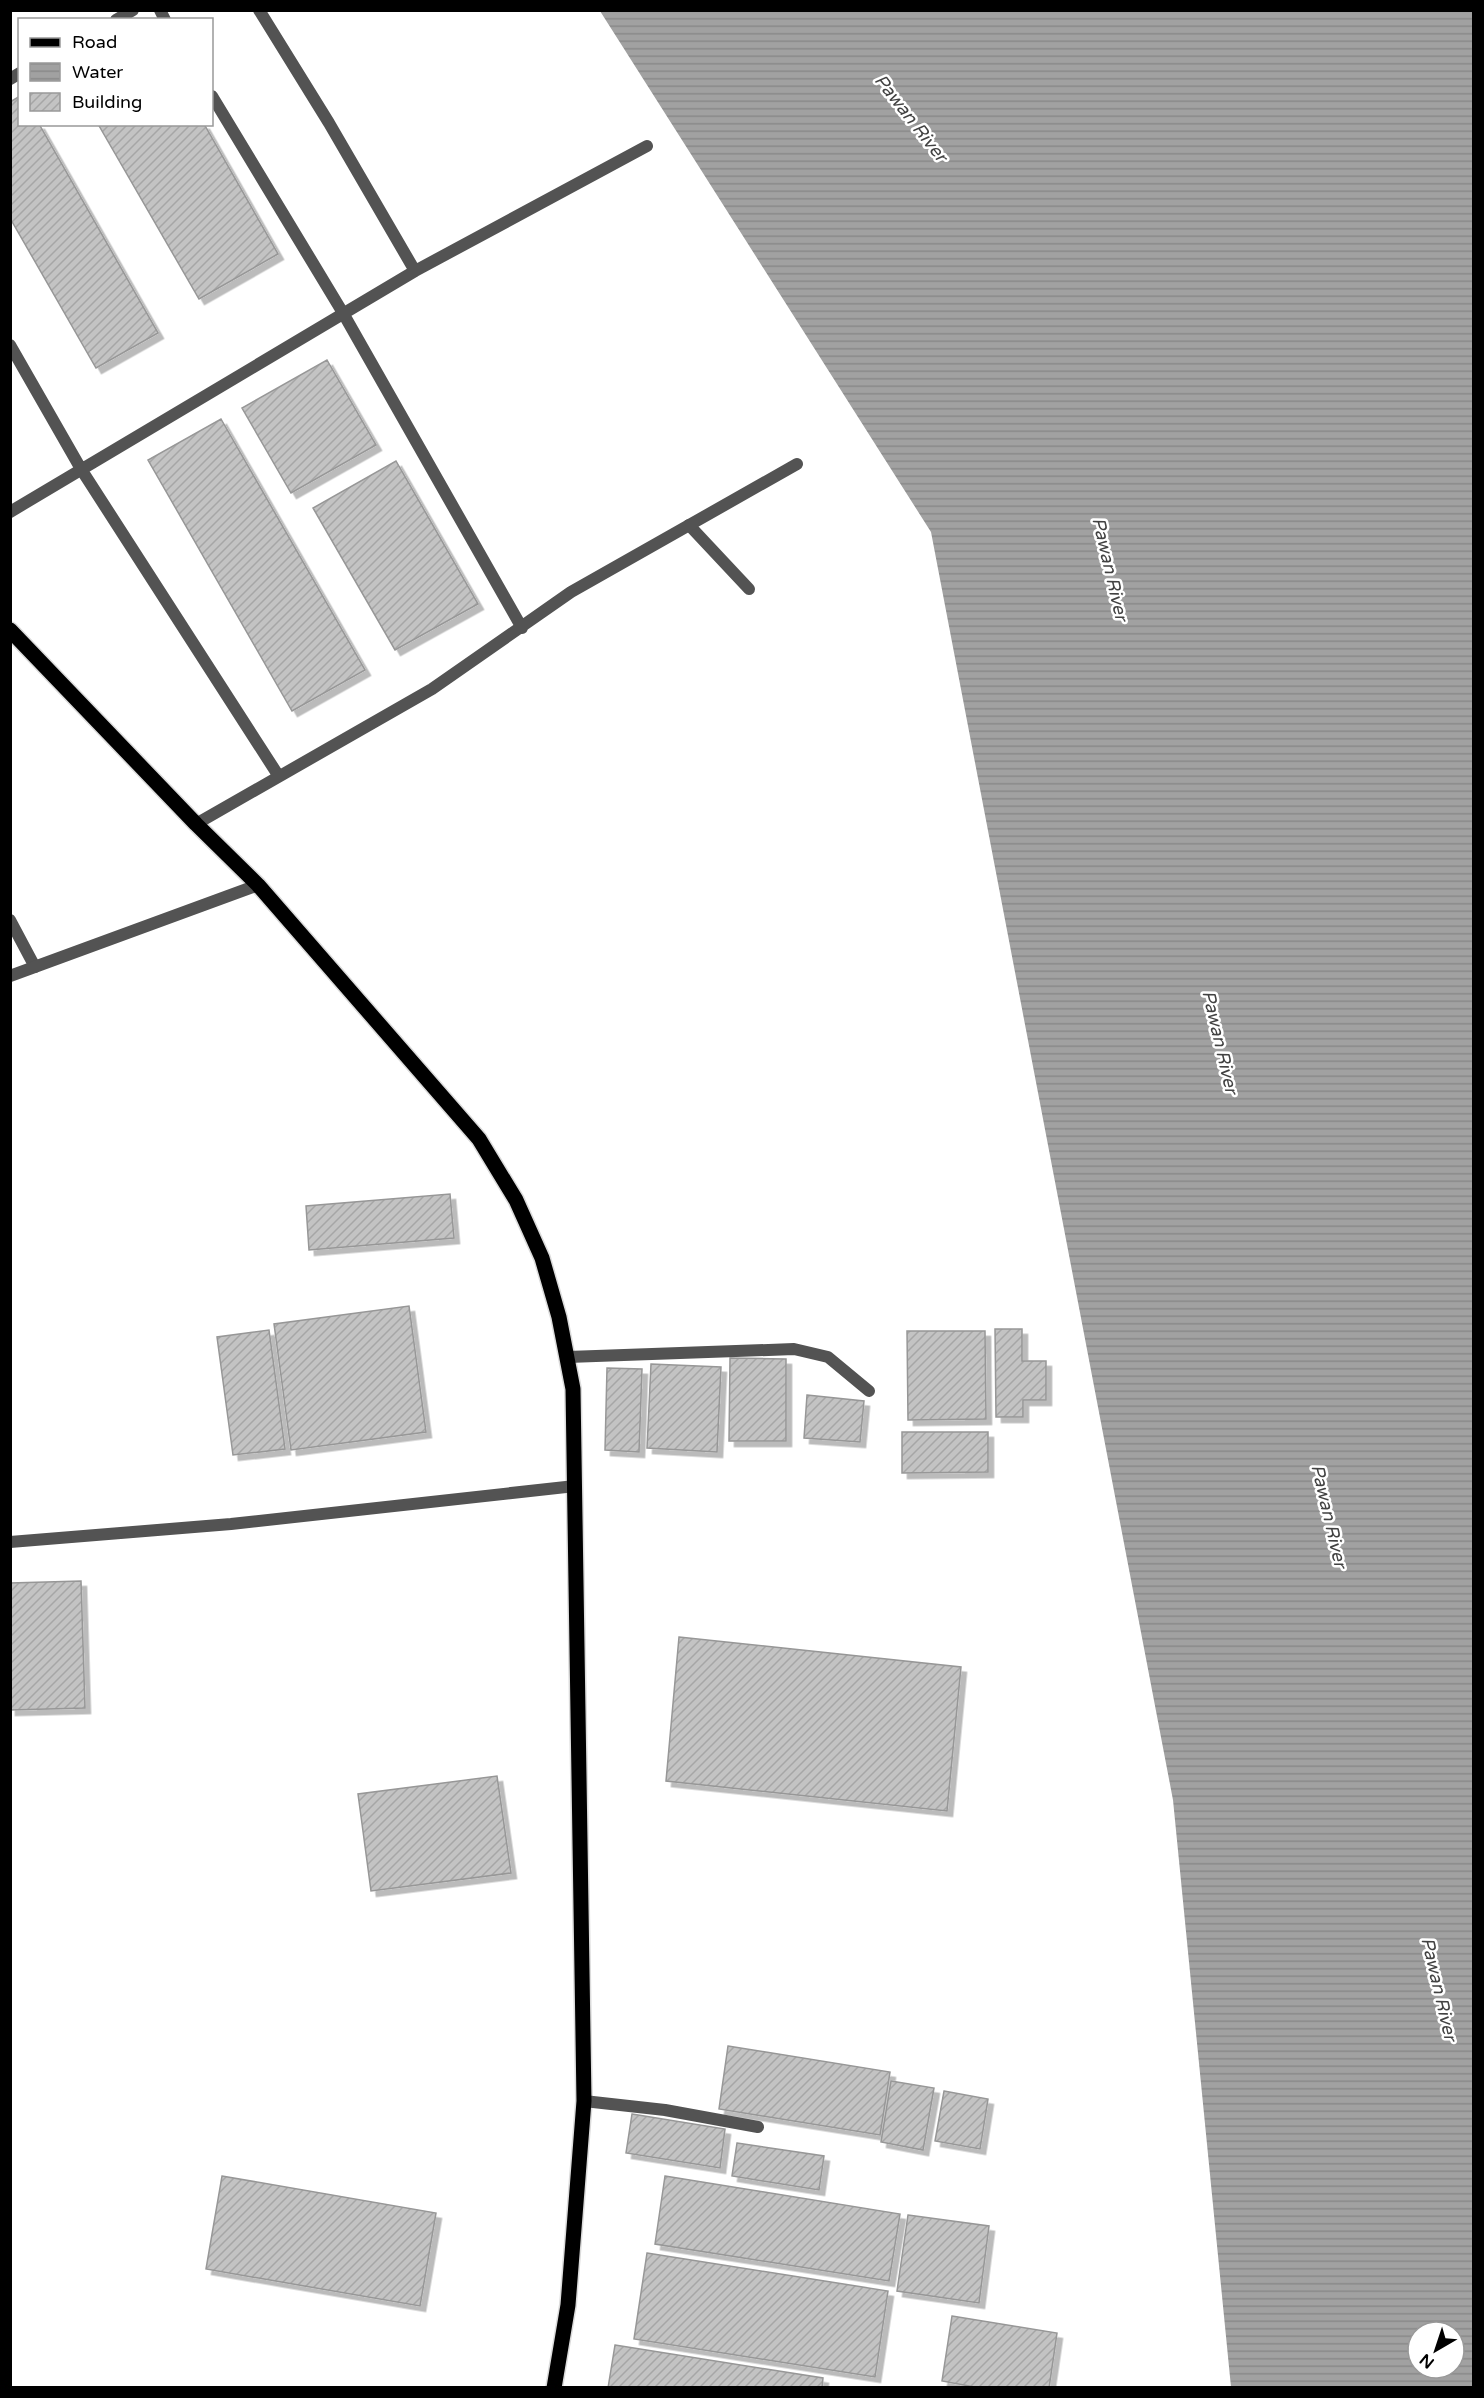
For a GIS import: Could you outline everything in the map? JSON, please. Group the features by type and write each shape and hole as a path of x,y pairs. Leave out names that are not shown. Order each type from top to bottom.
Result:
{"main road":[{"path":"10,630 196,824 258,885 479,1139 516,1200 542,1258 560,1317 573,1389 584,2101 568,2306 554,2388"}],"street":[{"path":"119,18 133,10"},
{"path":"259,10 416,271"},
{"path":"213,98 343,313 522,628"},
{"path":"10,512 416,271 647,146"},
{"path":"10,345 81,469 278,775"},
{"path":"196,824 432,688 571,592 797,464"},
{"path":"689,525 749,589"},
{"path":"10,976 258,885"},
{"path":"10,920 34,967"},
{"path":"567,1357 794,1349 828,1357 869,1391"},
{"path":"10,1542 231,1524 575,1486"},
{"path":"584,2101 665,2110 758,2127"}],"water":[{"name":"Pawan River","path":"600,11 1473,11 1473,2387 1231,2387 1173,1800 931,532"}],"building":[{"path":"18,97 18,126 40,126 158,333 96,368 10,218 10,102"},
{"path":"99,126 205,126 278,254 199,299"},
{"path":"327,360 376,445 291,493 242,408"},
{"path":"221,419 365,670 292,711 148,460"},
{"path":"396,461 478,604 395,650 313,508"},
{"path":"450,1194 454,1238 309,1250 306,1206"},
{"path":"409,1306 426,1432 291,1450 274,1324"},
{"path":"995,1329 1022,1329 1022,1361 1046,1361 1046,1400 1023,1400 1023,1417 996,1417"},
{"path":"269,1330 285,1449 233,1455 217,1337"},
{"path":"907,1331 985,1331 986,1419 908,1420"},
{"path":"730,1358 786,1359 786,1441 729,1441"},
{"path":"651,1364 721,1367 717,1452 647,1448"},
{"path":"607,1368 642,1369 639,1452 605,1450"},
{"path":"807,1395 864,1401 860,1442 804,1438"},
{"path":"902,1432 988,1432 988,1472 902,1473"},
{"path":"81,1581 85,1708 10,1710 10,1583"},
{"path":"679,1637 961,1667 947,1811 666,1781"},
{"path":"497,1776 511,1873 371,1891 358,1794"},
{"path":"728,2046 890,2072 880,2135 719,2109"},
{"path":"891,2081 934,2088 923,2150 881,2142"},
{"path":"944,2091 988,2099 980,2149 935,2141"},
{"path":"632,2114 725,2129 720,2168 626,2153"},
{"path":"737,2143 824,2156 819,2190 732,2176"},
{"path":"222,2176 436,2213 420,2306 206,2269"},
{"path":"665,2176 900,2214 889,2281 655,2244"},
{"path":"908,2215 989,2226 979,2303 897,2291"},
{"path":"647,2253 888,2291 875,2377 634,2339"},
{"path":"952,2316 1057,2333 1049,2388 980,2388 942,2381"},
{"path":"615,2345 823,2378 822,2388 608,2388"}]}
